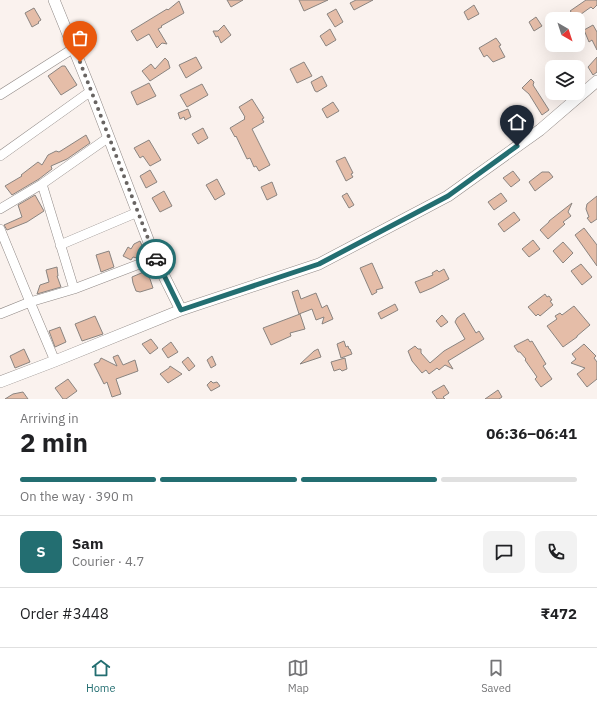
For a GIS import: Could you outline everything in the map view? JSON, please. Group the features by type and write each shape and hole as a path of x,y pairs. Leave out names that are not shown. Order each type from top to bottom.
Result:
{"street":[{"path":"54,0 92,91 155,258 181,310"},
{"path":"0,95 74,48"},
{"path":"0,382 181,310 319,264 448,196 540,130 597,81"},
{"path":"0,156 92,91"},
{"path":"0,209 42,184 109,137"},
{"path":"42,184 74,289"},
{"path":"60,245 138,212"},
{"path":"0,229 55,361"},
{"path":"0,314 30,302 74,289 155,258"}],"building":[{"path":"227,0 243,0 231,7"},
{"path":"299,0 328,0 304,11"},
{"path":"356,0 373,0 354,10 350,3"},
{"path":"586,0 597,0 597,5 593,9 591,7 584,12 570,11"},
{"path":"179,1 184,13 158,29 167,44 162,43 157,48 149,34 137,41 131,31 167,9 168,10"},
{"path":"474,5 479,14 468,20 464,12"},
{"path":"34,8 41,20 32,27 25,13"},
{"path":"336,9 343,22 335,27 327,14"},
{"path":"536,17 542,26 534,31 529,22"},
{"path":"224,25 231,35 221,43 218,36 216,37 213,31 218,31"},
{"path":"593,25 597,32 597,50 592,40 589,42 585,29"},
{"path":"330,29 336,40 326,46 320,36"},
{"path":"496,38 501,45 499,46 505,57 493,62 487,55 484,57 479,48"},
{"path":"196,57 202,68 186,78 179,65"},
{"path":"597,57 597,72 593,75 588,67"},
{"path":"165,58 168,61 170,68 150,81 142,71 151,64 155,69"},
{"path":"304,62 312,76 297,83 290,69"},
{"path":"62,66 65,66 77,85 61,95 48,76"},
{"path":"322,76 327,86 317,92 315,91 311,82"},
{"path":"531,79 534,82 533,85 549,110 542,115 529,94 522,88"},
{"path":"149,83 156,96 137,105 131,92"},
{"path":"202,84 208,95 187,107 180,95"},
{"path":"252,99 264,118 262,119 264,122 252,129 270,165 259,171 256,166 254,167 250,158 247,159 236,136 235,137 230,128 245,119 239,107"},
{"path":"333,102 339,111 327,118 322,109"},
{"path":"188,109 191,117 185,120 184,117 180,119 178,113"},
{"path":"203,128 208,138 198,144 192,134"},
{"path":"86,135 90,143 67,159 51,166 52,169 39,179 12,195 5,186 22,176 21,175 38,162 42,165 48,155 56,151 59,152"},
{"path":"149,140 161,160 150,166 143,156 140,158 134,148"},
{"path":"345,157 353,173 351,174 353,177 346,181 336,161"},
{"path":"150,170 157,182 146,188 140,176"},
{"path":"513,171 520,180 511,187 503,178"},
{"path":"542,172 549,172 553,177 535,191 529,182"},
{"path":"217,179 225,194 215,200 206,185"},
{"path":"272,182 277,195 267,200 261,187"},
{"path":"164,191 172,206 160,212 152,198"},
{"path":"347,193 354,205 349,208 342,196"},
{"path":"501,193 507,201 494,210 488,202"},
{"path":"35,195 44,211 27,222 7,230 4,225 22,217 18,205"},
{"path":"597,196 597,219 591,223 587,218 589,217 586,209 587,204"},
{"path":"572,203 568,212 571,216 563,222 565,224 548,239 540,230"},
{"path":"514,212 520,220 504,232 498,224"},
{"path":"584,228 597,245 597,266 575,235"},
{"path":"533,240 540,249 529,257 522,249"},
{"path":"140,241 145,252 140,254 137,258 133,257 131,260 123,256 128,247 131,249 134,244"},
{"path":"563,242 573,253 563,263 553,251"},
{"path":"109,251 114,267 101,272 96,255"},
{"path":"372,263 383,288 376,290 377,292 372,295 360,268"},
{"path":"581,264 592,277 582,285 571,271"},
{"path":"57,267 57,276 61,287 37,294 40,285 49,282 46,270"},
{"path":"444,269 449,279 420,293 415,282 433,275 432,273 437,270 439,272"},
{"path":"146,271 153,288 140,292 136,291 132,277"},
{"path":"298,290 301,299 316,293 322,308 327,305 333,319 322,324 324,317 316,320 312,309 299,314 292,292"},
{"path":"545,294 552,300 550,301 553,305 540,316 538,314 536,316 528,307"},
{"path":"395,304 398,310 381,319 378,313"},
{"path":"574,306 590,325 563,347 547,326 557,319 555,316 560,313 562,315"},
{"path":"464,313 476,333 479,331 484,339 448,361 453,369 445,365 439,370 437,368 429,374 426,370 422,373 412,361 408,351 415,346 418,349 421,349 421,353 430,363 444,351 465,339 455,322 457,318"},
{"path":"300,314 305,329 290,333 291,336 271,345 263,328"},
{"path":"442,315 448,322 441,327 436,321"},
{"path":"95,316 103,334 82,341 75,324"},
{"path":"60,327 66,342 55,347 49,331"},
{"path":"151,339 158,348 150,354 142,344"},
{"path":"528,339 530,342 532,341 546,364 543,366 552,379 541,387 535,379 537,377 525,360 526,359 514,346"},
{"path":"344,341 346,347 348,346 352,354 341,358 337,344"},
{"path":"171,342 178,352 168,358 162,349"},
{"path":"584,344 596,356 594,358 597,362 597,379 587,387 577,374 585,368 571,363 576,359 572,354"},
{"path":"24,349 30,362 15,368 10,356"},
{"path":"318,349 321,357 300,364 314,351"},
{"path":"118,355 123,365 135,360 138,371 116,379 121,394 112,397 107,382 104,384 94,364 99,362 101,358 117,366 113,357"},
{"path":"212,356 216,365 211,368 207,360"},
{"path":"188,357 195,366 189,371 182,362"},
{"path":"345,358 347,369 342,371 340,369 334,371 331,362"},
{"path":"170,366 182,374 168,383 160,374"},
{"path":"68,379 77,391 66,399 63,399 55,388"},
{"path":"211,381 213,383 217,382 220,386 211,391 207,385"},
{"path":"444,385 449,393 443,397 445,399 437,399 432,392"},
{"path":"498,390 502,397 499,399 485,399"},
{"path":"23,392 28,399 5,399 13,394"}],"way so far":[{"path":"80,62 156,259"}],"route":[{"path":"156,259 181,310 319,264 448,196 517,146"}]}
